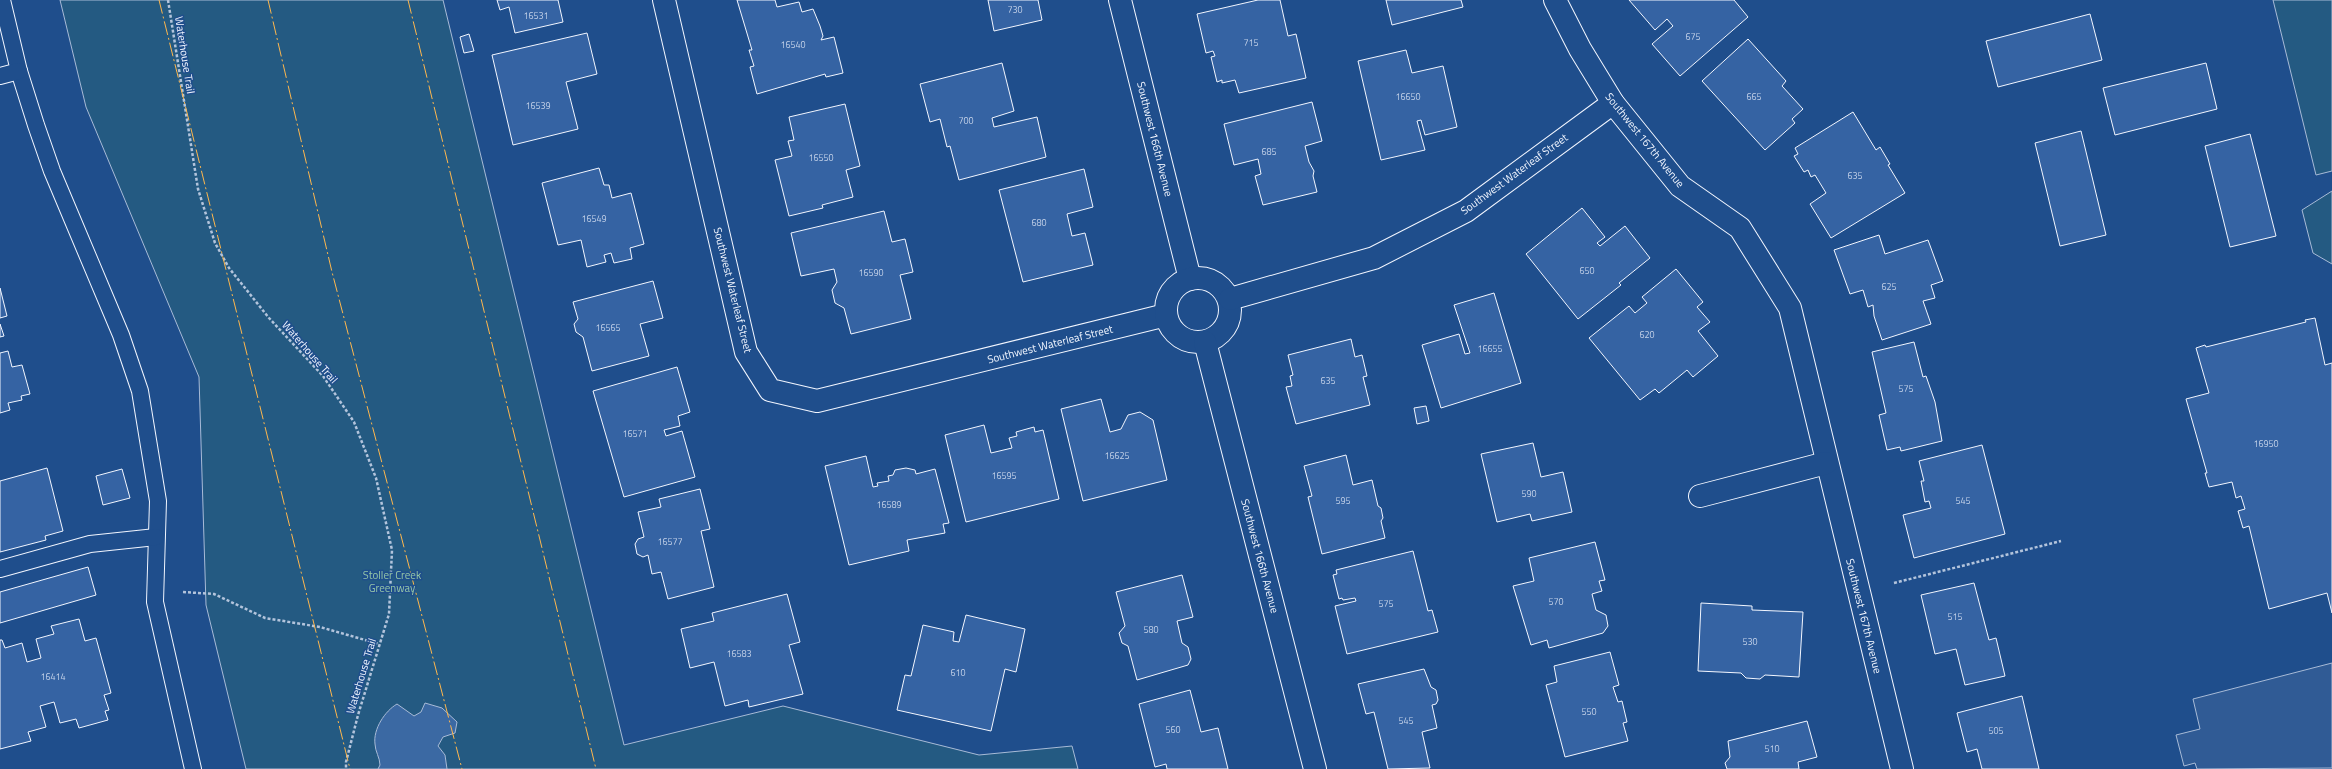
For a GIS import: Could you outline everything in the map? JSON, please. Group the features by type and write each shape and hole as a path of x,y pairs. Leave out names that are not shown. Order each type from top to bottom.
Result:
{"street":[{"name":"Southwest Waterleaf Street","path":"664,0 746,352 770,390 817,401 1166,315"},
{"name":"Southwest 166th Avenue","path":"1120,0 1190,279"},
{"name":"Southwest 167th Avenue","path":"1555,0 1580,49 1612,103 1680,186 1740,228 1790,308 1826,462 1902,769"},
{"name":"Southwest Waterleaf Street","path":"1230,299 1374,258 1466,211 1612,103"},
{"path":"1204,277 1216,282 1226,292 1230,299 1231,316 1226,328 1221,334 1204,342 1196,343 1179,337 1171,329 1166,315 1166,302 1172,290 1176,286 1190,279 1204,277"},
{"name":"Southwest 166th Avenue","path":"1204,342 1315,769"},
{"path":"1700,496 1826,462"}],"lane":[{"path":"2,0 19,71 52,171 121,335 140,391 158,501 155,602 193,769"},
{"path":"0,76 19,71"},
{"path":"0,569 90,544 156,538"}],"path":[{"name":"Waterhouse Trail","path":"168,0 198,189 216,243 229,268 269,318 323,376 354,422 376,478 392,550 390,614 379,644 358,715 346,762 346,769"},
{"path":"1894,583 2061,542"},
{"path":"155,602 186,591 214,594 265,618 320,626 379,644"}],"green space":[{"name":"Stoller Creek Greenway","path":"60,0 443,0 624,745 783,706 979,755 1072,746 1078,769 246,769 206,605 199,377 86,107"},
{"path":"2273,0 2332,0 2332,171 2316,175"},
{"path":"2332,191 2332,264 2313,253 2302,210"}],"shaded area":[{"path":"2332,663 2332,768 2197,769 2195,763 2184,766 2176,735 2200,729 2193,699"},
{"path":"425,703 442,708 457,722 455,733 443,737 438,746 445,755 447,769 378,769 380,762 375,747 375,738 378,727 384,716 397,704 414,716 421,712"}],"building":[{"path":"497,0 558,0 563,22 515,33 509,7 500,10"},
{"path":"737,0 775,0 777,7 799,2 802,12 813,9 823,36 821,40 834,37 843,73 826,77 825,74 757,94 750,67 754,66 749,50 752,50"},
{"path":"988,0 1038,0 1042,20 994,31"},
{"path":"1258,0 1280,0 1288,36 1296,34 1306,78 1239,93 1235,80 1222,83 1222,80 1217,82 1211,57 1215,56 1213,51 1206,53 1197,14"},
{"path":"1386,0 1461,0 1463,7 1392,25"},
{"path":"1629,0 1734,0 1748,17 1680,76 1652,44 1673,26 1667,19 1655,30"},
{"path":"2090,14 2102,60 1998,87 1986,41"},
{"path":"587,33 597,74 566,82 578,129 513,145 492,55"},
{"path":"469,34 474,51 464,53 460,37"},
{"path":"1748,39 1786,81 1782,86 1803,109 1792,119 1795,123 1765,150 1702,81"},
{"path":"1406,50 1412,73 1443,66 1457,127 1425,135 1421,120 1417,121 1425,150 1381,160 1358,61"},
{"path":"1002,63 1014,111 992,118 994,127 1037,117 1046,157 959,180 950,146 947,147 940,119 930,122 920,84"},
{"path":"2206,63 2217,109 2115,135 2103,88"},
{"path":"1312,102 1322,141 1305,146 1309,162 1314,171 1313,176 1317,192 1263,205 1255,176 1261,174 1258,159 1234,165 1224,124"},
{"path":"845,104 860,166 846,170 853,197 822,205 823,208 789,216 775,160 792,156 788,141 794,140 789,117"},
{"path":"1853,112 1876,150 1880,147 1890,164 1888,165 1905,193 1831,238 1810,204 1826,193 1815,175 1811,177 1808,170 1804,172 1794,156 1798,154 1795,148"},
{"path":"2081,131 2106,235 2060,246 2035,143"},
{"path":"2250,134 2276,236 2230,247 2205,146"},
{"path":"599,168 604,185 609,185 612,198 631,193 644,244 630,248 632,259 614,263 611,253 604,255 606,262 587,267 581,240 558,245 542,183"},
{"path":"1084,169 1093,207 1067,214 1072,236 1085,233 1093,265 1023,282 999,190"},
{"path":"1582,208 1605,237 1597,243 1600,246 1625,226 1650,258 1619,283 1621,285 1578,319 1526,254"},
{"path":"884,211 892,242 905,239 913,272 900,275 911,319 851,334 844,308 835,303 832,290 837,282 834,269 801,276 791,233"},
{"path":"1879,235 1885,254 1928,240 1943,281 1931,285 1935,298 1923,301 1931,324 1882,340 1874,316 1873,305 1868,307 1863,290 1850,294 1834,250"},
{"path":"1676,269 1703,302 1697,307 1710,322 1698,331 1718,356 1693,377 1687,370 1659,393 1655,389 1640,400 1589,338 1629,306 1635,313 1647,303 1642,297"},
{"path":"653,281 663,318 640,324 649,356 592,371 583,337 576,332 574,324 578,319 573,302"},
{"path":"0,288 7,316 0,318"},
{"path":"1494,293 1521,383 1441,408 1422,345 1459,334 1465,354 1470,353 1454,305"},
{"path":"2315,318 2325,365 2332,363 2332,613 2327,593 2269,609 2249,526 2243,528 2238,511 2245,509 2241,496 2236,498 2232,482 2209,487 2205,473 2207,473 2186,399 2209,393 2196,348 2205,345 2206,347 2306,322 2305,320"},
{"path":"0,324 4,336 0,337"},
{"path":"1351,339 1355,357 1362,355 1367,376 1363,377 1370,405 1296,424 1286,387 1292,386 1290,376 1293,375 1288,355"},
{"path":"1914,342 1923,377 1926,376 1935,402 1942,441 1901,451 1900,447 1887,450 1879,415 1886,413 1872,352"},
{"path":"8,351 12,367 22,365 30,394 21,396 22,400 8,403 10,410 0,413 0,353"},
{"path":"677,367 690,412 678,416 680,426 664,430 666,436 682,431 695,477 624,497 593,391"},
{"path":"1101,399 1110,432 1121,429 1128,415 1140,412 1153,420 1167,480 1083,501 1061,409"},
{"path":"1426,406 1429,421 1417,424 1414,408"},
{"path":"984,425 991,453 1012,448 1009,438 1017,436 1016,432 1034,427 1035,432 1043,430 1059,499 966,522 945,435"},
{"path":"1533,443 1541,477 1563,472 1572,512 1532,521 1530,514 1497,522 1481,454"},
{"path":"1982,445 2005,534 1914,558 1903,515 1931,508 1929,501 1925,502 1921,481 1924,481 1919,461"},
{"path":"1346,455 1353,485 1372,480 1378,506 1381,508 1383,518 1381,521 1385,538 1322,554 1308,497 1312,496 1304,466"},
{"path":"866,456 873,487 878,486 877,483 889,481 888,476 893,475 895,470 906,468 915,470 916,474 935,469 949,523 943,524 945,533 907,540 909,551 849,565 825,466"},
{"path":"47,468 63,531 45,536 46,540 0,552 0,481"},
{"path":"122,469 130,498 103,505 96,476"},
{"path":"700,489 710,529 701,531 714,587 668,599 661,572 652,574 648,555 643,557 637,554 635,544 638,539 644,537 638,512 661,507 659,499"},
{"path":"1595,542 1605,580 1599,581 1602,591 1592,594 1596,610 1606,615 1608,626 1603,633 1549,648 1547,640 1531,645 1513,586 1534,581 1529,558"},
{"path":"1413,551 1428,611 1432,610 1438,632 1347,654 1335,606 1356,601 1355,598 1343,600 1342,598 1339,599 1333,575 1337,574 1336,570"},
{"path":"88,567 96,595 0,623 0,592"},
{"path":"1182,575 1193,617 1177,621 1182,643 1188,647 1191,659 1188,665 1137,680 1128,646 1122,643 1119,633 1125,626 1116,592"},
{"path":"1974,583 1989,640 1996,638 2005,676 1965,685 1956,649 1935,654 1921,595"},
{"path":"787,594 800,642 789,645 803,694 749,707 748,700 725,706 714,662 690,668 681,629 714,621 712,613"},
{"path":"1701,603 1752,606 1752,610 1803,612 1799,677 1765,675 1760,679 1746,678 1741,673 1698,671"},
{"path":"966,615 1025,629 1016,672 1005,669 991,731 897,710 905,675 911,676 923,625 954,632 953,641 959,642"},
{"path":"79,619 85,641 96,638 111,693 104,695 109,710 105,711 108,720 79,728 76,719 60,723 54,702 40,706 46,727 28,732 31,741 0,749 0,640 2,640 5,648 22,643 27,662 41,658 36,639 54,634 51,626"},
{"path":"1610,652 1619,685 1613,687 1618,702 1622,701 1627,722 1623,723 1628,741 1565,757 1546,685 1557,682 1554,666"},
{"path":"1424,669 1431,687 1436,690 1438,700 1436,704 1432,705 1437,728 1422,732 1430,768 1388,769 1374,712 1366,714 1358,684"},
{"path":"1190,690 1201,732 1218,728 1228,769 1167,769 1166,764 1155,767 1139,704"},
{"path":"2022,696 2039,769 1982,769 1977,749 1967,752 1957,713"},
{"path":"1807,721 1817,757 1798,762 1799,769 1727,769 1725,763 1730,757 1728,741"}],"power":[{"path":"159,0 350,769"},
{"path":"268,0 332,272 462,769"},
{"path":"408,0 596,769"}]}
